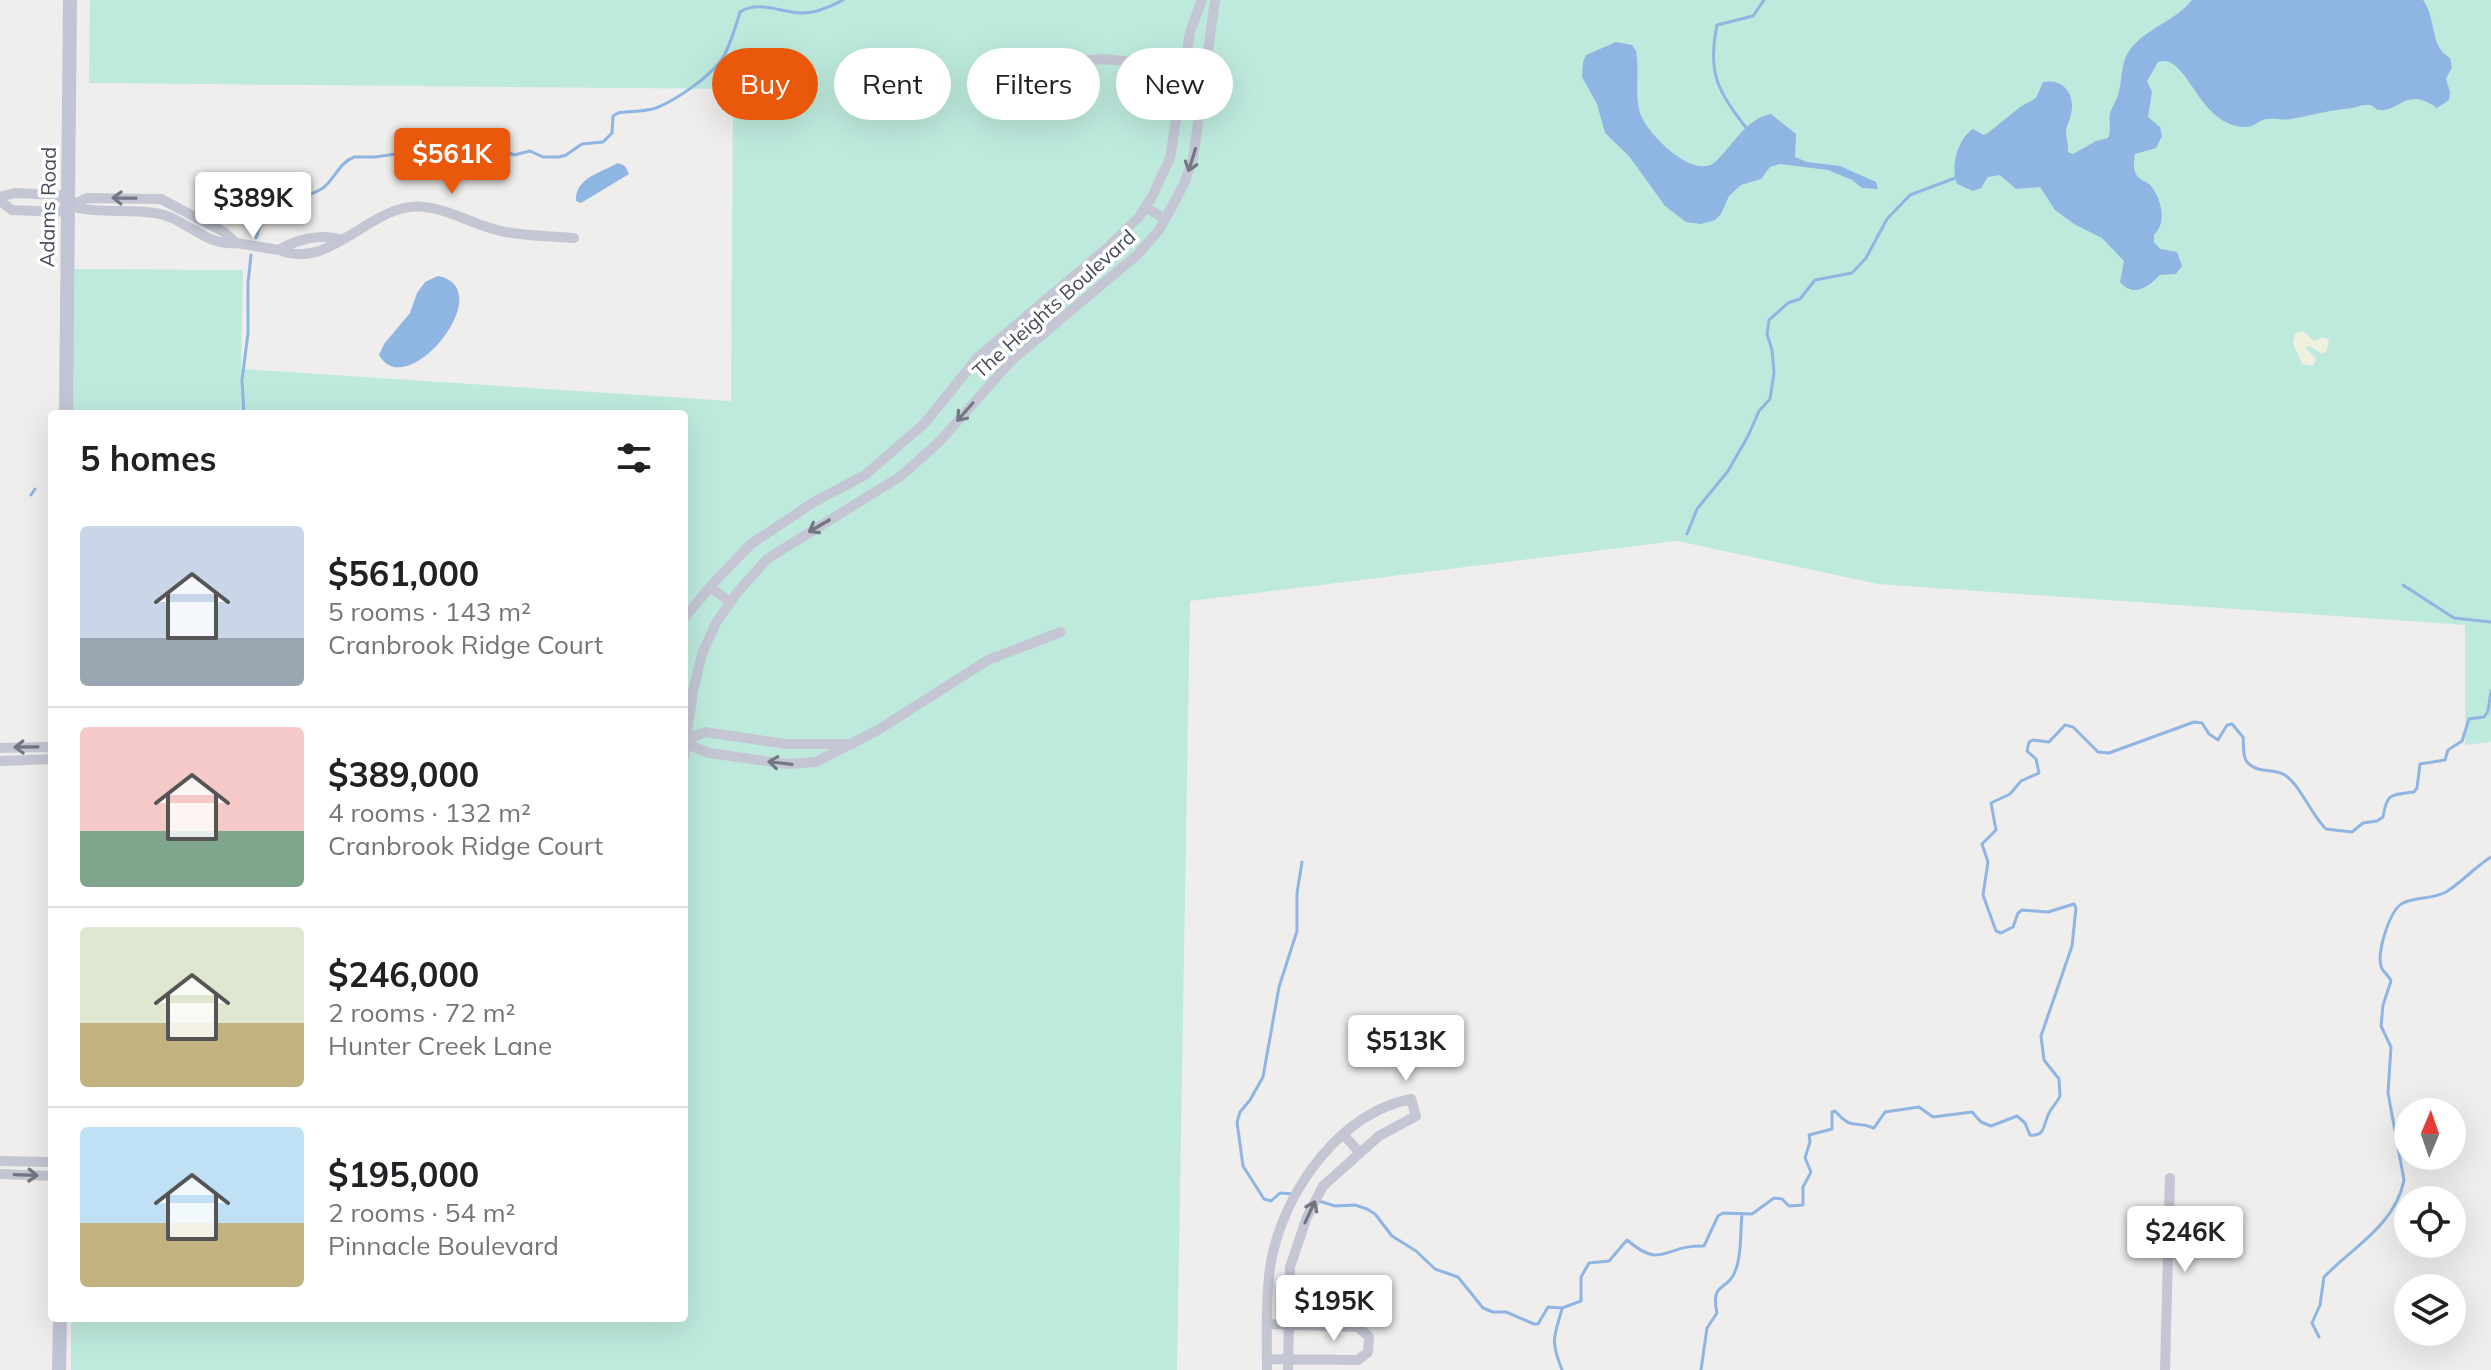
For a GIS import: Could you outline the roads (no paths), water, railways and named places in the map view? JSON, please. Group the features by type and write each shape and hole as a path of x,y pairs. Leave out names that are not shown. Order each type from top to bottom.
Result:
{"main road":[{"name":"Adams Road","path":"66,410 70,0"},
{"path":"59,1370 60,1322"}],"street":[{"name":"The Heights Boulevard","path":"1188,48 1190,32 1202,0"},
{"name":"The Heights Boulevard","path":"1209,48 1215,0"},
{"name":"The Heights Boulevard","path":"688,613 751,544 872,468 925,423 978,357 1122,234 1145,207 1161,180 1170,158 1177,120"},
{"name":"The Heights Boulevard","path":"688,720 702,654 730,602 767,559 901,476 940,441 1012,360 1137,255 1165,219 1183,186 1193,159 1199,120"},
{"path":"236,243 224,232 161,199 87,198 68,205 57,212 12,210 0,199 15,193 59,195 68,205 85,211 157,213 221,245 236,243 279,250 291,243 314,238 326,236 340,239 406,207 446,213 505,232 574,238"},
{"path":"166,217 170,203"},
{"path":"1145,207 1165,219"},
{"path":"1040,304 1056,324"},
{"path":"872,468 886,485"},
{"path":"710,587 730,602"},
{"path":"688,740 701,751 796,765 816,762 853,744 988,660 1061,632"},
{"path":"688,737 705,732 786,744 853,744"},
{"path":"0,748 48,748"},
{"path":"0,761 48,759"},
{"path":"1267,1324 1289,1324 1358,1327 1369,1337 1368,1352 1358,1360 1288,1365 1267,1365 1267,1324 1273,1254 1289,1203 1317,1162 1343,1134 1392,1103 1411,1099 1416,1116 1379,1136 1323,1186 1307,1217 1290,1267 1289,1324 1288,1365"},
{"path":"1343,1134 1360,1153"},
{"path":"0,1161 48,1162"},
{"path":"0,1174 48,1176"},
{"path":"2165,1370 2170,1178"},
{"path":"1277,1242 1297,1246"}],"water":[{"path":"2192,0 2423,0 2439,47 2450,58 2452,67 2446,79 2449,100 2437,108 2418,99 2410,99 2387,110 2365,105 2288,119 2267,119 2245,127 2229,124 2215,115 2178,68 2168,62 2158,62 2147,81 2152,92 2148,117 2160,127 2162,136 2156,148 2135,154 2134,167 2137,176 2151,186 2160,204 2162,218 2154,242 2160,249 2177,252 2182,266 2176,274 2160,275 2146,287 2136,290 2120,282 2124,261 2102,238 2055,210 2040,187 2016,189 2000,175 1988,177 1981,188 1973,191 1957,184 1955,162 1968,133 1973,129 1984,135 1988,133 2036,98 2043,82 2057,82 2070,94 2072,107 2066,130 2068,152 2073,154 2108,138 2110,113 2118,95 2128,52 2146,34"},
{"path":"1616,42 1632,45 1636,51 1638,105 1644,122 1661,142 1684,160 1706,166 1715,162 1754,121 1771,114 1796,134 1795,157 1807,162 1840,166 1876,182 1878,189 1862,188 1828,170 1780,164 1770,167 1761,179 1741,185 1729,196 1715,220 1701,224 1686,222 1665,206 1629,156 1605,133 1597,104 1582,77 1586,55"},
{"path":"618,163 625,166 629,174 581,203 576,201 584,182"},
{"path":"219,180 234,181 237,196 234,207 227,212 214,204 206,189"},
{"path":"438,276 455,285 459,300 454,319 443,339 427,355 409,365 392,366 379,355 384,344 410,313 417,293 425,282"}],"waterway":[{"path":"256,238 267,213 283,203 323,188 344,163 354,157 444,147 470,153 500,149 514,155 530,151 543,157 559,157 582,144 603,142 612,133 613,116 664,104 694,86 712,70 725,54 740,12 754,7 811,12 843,0"},
{"path":"1747,129 1717,81 1714,42 1717,25 1753,16 1764,0"},
{"path":"1687,534 1697,509 1728,471 1759,411 1770,399 1774,373 1767,334 1769,320 1788,303 1800,299 1815,280 1852,273 1866,258 1887,219 1910,195 1955,178"},
{"path":"244,410 242,380 248,333 251,255"},
{"path":"31,495 35,489"},
{"path":"2403,585 2454,618 2491,622"},
{"path":"1319,1201 1367,1209 1375,1214 1392,1236 1416,1251 1435,1269 1458,1277 1483,1308 1506,1312 1538,1324 1548,1307 1562,1308 1581,1301 1581,1277 1589,1263 1609,1261 1627,1240 1649,1254 1664,1254 1691,1246 1704,1246 1718,1216 1723,1213 1752,1214 1774,1198 1782,1199 1789,1206 1803,1205 1803,1187 1811,1172 1805,1158 1809,1135 1832,1129 1832,1112 1835,1111 1850,1123 1874,1128 1885,1112 1919,1107 1933,1117 1972,1112 1981,1122 1991,1126 2017,1116 2025,1123 2030,1135 2039,1134 2060,1096 2059,1079 2044,1060 2041,1036 2072,946 2076,908 2074,904 2048,912 2022,910 2013,927 2001,933 1996,931 1983,895 1988,862 1982,844 1996,830 1991,803 2010,794 2021,781 2039,773 2036,759 2027,751 2029,742 2049,742 2065,725 2073,727 2098,752 2109,753 2194,722 2202,723 2209,734 2218,740 2227,725 2232,724 2243,737 2247,762 2256,768 2278,772 2289,778 2326,829 2352,832 2363,823 2383,817 2386,803 2391,797 2414,792 2420,764 2445,760 2448,750 2462,741 2469,719 2484,717 2491,691"},
{"path":"2319,1337 2312,1323 2320,1305 2324,1277 2383,1222 2392,1210 2404,1180 2388,1093 2391,1047 2381,1026 2383,1005 2391,981 2380,959 2386,931 2394,913 2403,903 2446,892 2491,857"},
{"path":"1293,1194 1280,1193 1271,1201 1264,1199 1243,1166 1237,1122 1240,1112 1263,1077 1279,987 1297,931 1297,893 1302,862"},
{"path":"1701,1370 1707,1328 1717,1313 1716,1296 1733,1276 1738,1263 1742,1215"},
{"path":"1562,1309 1554,1339 1562,1370"}]}
